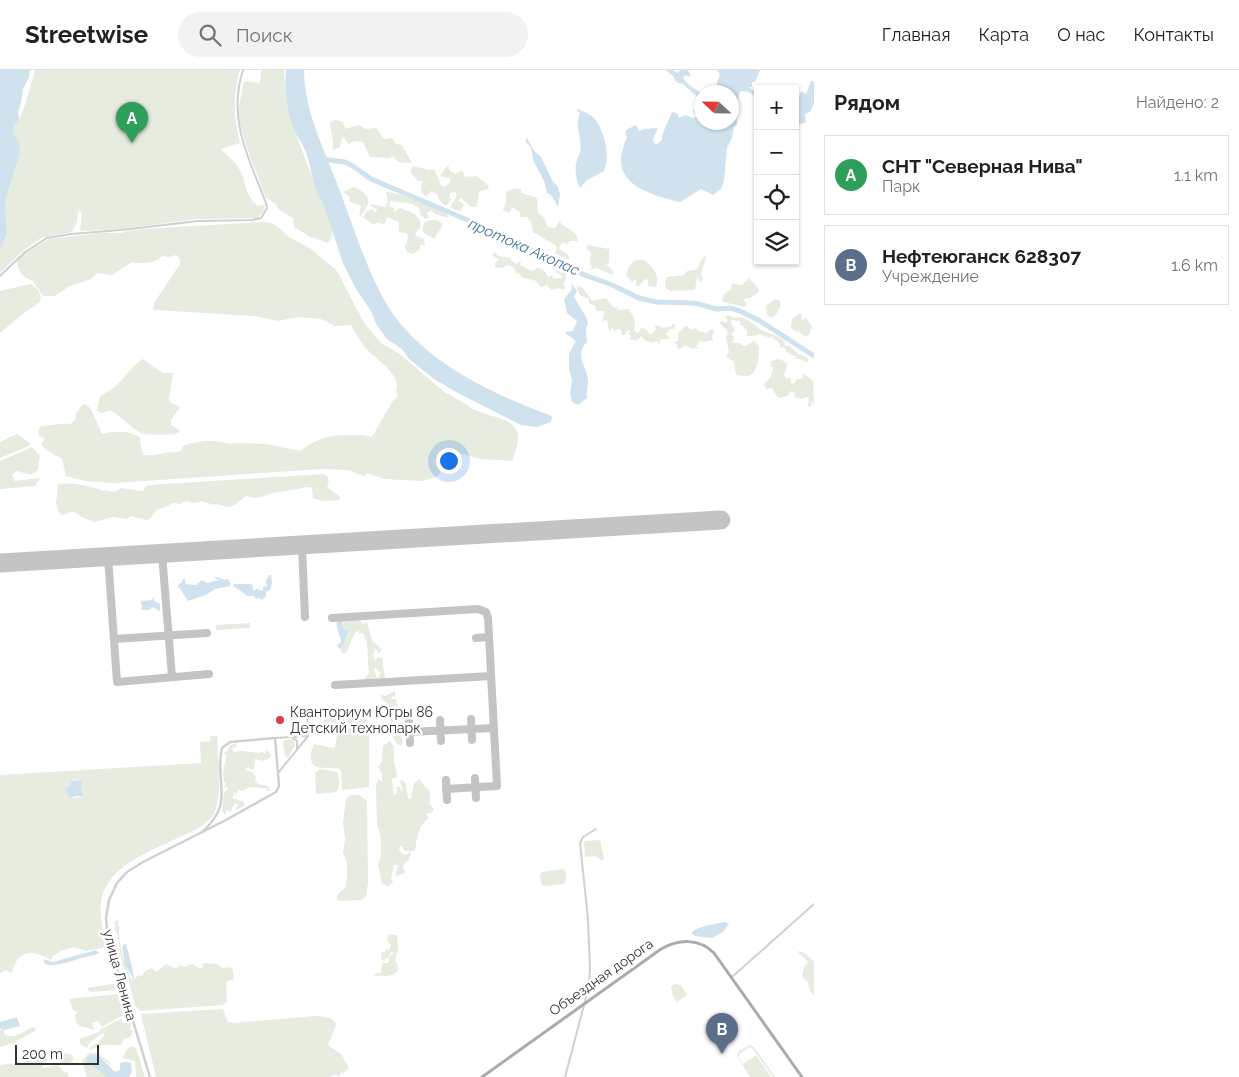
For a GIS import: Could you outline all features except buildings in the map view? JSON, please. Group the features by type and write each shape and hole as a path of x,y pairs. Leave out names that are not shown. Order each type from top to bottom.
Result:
{"main road":[{"name":"Объездная дорога","path":"482,1077 660,949 677,942 695,942 708,947 714,953 802,1077"}],"street":[{"path":"0,276 25,252 47,238 198,221 252,220 261,218 267,208 266,203 243,141 237,110 237,95 243,70"},
{"path":"278,773 308,736 308,711"},
{"path":"202,832 218,816 222,798 222,748 230,742 308,736"},
{"path":"292,737 298,744 296,751"},
{"path":"275,738 278,773"},
{"name":"улица Ленина","path":"150,1077 108,939 106,924 107,906 114,888 127,872 143,862 224,822 276,792 279,786 278,773"},
{"path":"218,816 224,822"},
{"path":"565,1077 589,981 590,950 580,843 583,837 596,829"},
{"path":"732,977 814,904"}],"shaded area":[{"path":"35,70 240,70 237,79 235,106 236,125 240,143 221,149 238,167 248,193 254,202 258,206 265,204 263,212 258,218 197,219 121,229 80,231 82,212 78,211 77,222 72,232 41,238 24,250 0,273 0,249 7,234 5,201 18,140 13,133 14,125 19,120 25,105"},
{"path":"261,70 284,70 289,108 294,127 331,226 332,236 327,243 310,237 294,227 293,218 279,210 275,203 266,198 251,159 240,125 238,111 244,81 260,83"},
{"path":"335,120 343,122 345,129 359,125 366,129 376,128 384,139 392,138 396,144 402,145 412,163 398,162 393,156 389,158 370,157 363,142 355,141 348,144 344,137 340,147 332,150 330,122"},
{"path":"448,165 450,171 456,174 462,170 465,177 477,176 489,186 488,189 479,192 477,207 471,207 461,198 458,201 464,204 461,211 450,207 456,197 456,192 450,193 451,200 446,206 439,200 437,194 431,191 426,197 421,191 422,181 418,181 410,172 413,166 429,170 434,169 441,185 444,187 449,184 451,179 440,176"},
{"path":"354,187 364,193 368,200 366,208 359,218 361,206 348,201 350,197 343,192"},
{"path":"518,188 521,190 521,193 537,198 538,214 543,217 548,227 555,228 560,220 561,224 576,235 578,241 570,241 567,244 563,242 559,247 560,250 569,255 569,260 555,253 557,247 555,245 533,232 532,225 527,217 520,217 520,212 512,207 509,213 503,210 506,202 506,193 509,190"},
{"path":"386,192 400,194 436,208 449,216 448,218 435,214 431,210 427,213 429,218 425,219 420,214 420,209 413,204 390,201 389,206 394,208 394,212 400,208 414,214 419,219 421,227 415,234 424,239 425,245 420,245 420,250 414,254 406,250 405,245 408,236 406,233 399,232 399,222 387,218 384,225 378,222 374,225 363,217 366,212 372,209 376,213 377,209 371,206 371,204 385,207 388,202"},
{"path":"429,220 437,220 443,224 434,239 422,230 424,223"},
{"path":"271,223 278,227 289,237 311,249 337,271 364,323 381,343 400,354 444,392 469,407 500,418 515,427 518,435 512,461 481,459 463,454 457,455 445,463 439,475 420,481 384,479 367,473 364,476 348,470 321,469 114,483 86,481 66,476 62,459 41,445 45,439 39,436 38,432 41,426 70,424 75,420 76,413 82,405 86,404 91,409 102,434 122,432 136,435 140,438 144,455 179,452 183,446 204,441 230,444 266,444 300,451 317,440 330,436 364,435 372,437 392,402 398,396 396,391 397,385 391,372 363,345 351,325 335,326 321,319 299,317 277,321 255,316 153,310 154,303 180,264 180,258 176,255 162,256 149,262 132,262 112,275 97,273 91,279 68,287 55,296 43,296 33,281 21,273 17,260 27,251 49,239 99,233 121,233 143,229"},
{"path":"588,245 609,249 609,262 607,265 613,271 613,275 597,268 590,270 592,267 590,265 591,252 586,248"},
{"path":"493,253 496,253 498,256 511,258 516,264 521,261 520,265 532,271 538,268 542,269 546,275 549,277 552,275 556,279 563,277 556,272 558,268 560,273 567,274 563,284 566,288 551,290 547,285 540,287 536,281 521,277 513,267 508,265 502,268 495,267 495,263 499,259 493,257"},
{"path":"704,256 706,257 701,274 703,279 701,283 697,277 695,290 672,291 666,289 665,281 667,277 684,275 687,271 696,270"},
{"path":"637,260 645,260 653,269 658,279 656,287 648,286 648,279 644,280 639,286 636,286 636,279 632,282 626,275 631,264"},
{"path":"749,278 759,289 759,292 750,298 743,299 747,304 745,307 723,302 723,296 730,290 732,284 742,285"},
{"path":"30,284 39,291 40,302 0,333 0,291"},
{"path":"578,286 583,288 592,301 606,298 618,310 629,309 635,320 634,331 638,333 643,328 650,335 656,329 654,327 656,325 664,328 674,324 674,329 670,329 666,334 670,339 661,339 659,344 657,341 651,343 643,339 642,336 637,340 630,340 631,336 628,334 630,331 628,330 622,335 621,330 615,331 611,327 611,331 609,330 607,320 602,321 603,311 596,311 595,306 589,303 589,299 580,295"},
{"path":"775,299 779,300 781,304 776,315 770,318 767,314 766,306"},
{"path":"800,313 802,315 801,320 806,318 813,328 810,329 810,333 806,337 799,332 799,329 797,332 791,328 792,319"},
{"path":"728,315 734,318 743,318 761,330 773,334 785,342 785,346 790,346 798,354 808,358 808,361 796,359 784,347 780,348 780,344 772,337 759,334 747,336 747,330 740,324 740,321 732,320 730,321 735,330 731,334 734,336 733,343 745,346 754,341 759,347 757,366 752,374 749,376 736,375 734,362 726,356 729,352 726,338 728,332 719,322 726,323 728,320 725,317"},
{"path":"685,326 691,330 695,328 706,333 712,329 714,331 713,341 699,341 698,345 696,345 698,349 692,349 685,345 680,349 677,348 677,344 674,342 678,341 678,333"},
{"path":"143,359 164,373 173,373 169,399 171,403 180,407 171,420 171,425 180,431 179,433 159,435 139,432 110,410 102,413 97,411 100,396 114,388"},
{"path":"779,359 786,362 787,366 784,375 786,379 791,378 791,383 794,384 797,379 802,379 803,373 813,381 814,405 811,401 811,407 808,406 809,398 801,399 794,397 795,393 791,391 787,396 779,398 772,388 766,389 764,384 768,381 773,370 773,367 770,367 771,361"},
{"path":"17,434 30,443 29,446 0,458 0,442"},
{"path":"32,447 40,456 38,470 31,475 17,471 12,474 14,481 40,478 35,486 0,489 0,461"},
{"path":"323,474 329,480 327,486 340,497 339,500 323,501 313,498 312,488 305,487 259,497 247,496 231,507 202,501 194,503 186,501 180,504 173,503 157,509 150,519 146,520 131,516 127,519 113,517 95,522 81,517 77,513 72,512 63,515 59,513 56,504 58,484 75,484 115,492 121,488 143,491 145,487 150,485"},
{"path":"367,616 367,619 361,619 360,621 363,624 367,622 372,640 382,650 378,654 377,649 375,649 373,656 376,662 377,657 382,658 385,678 378,678 381,673 375,668 377,678 364,680 369,673 368,652 365,637 362,633 359,634 359,630 355,633 346,653 341,653 341,647 351,631 343,629 343,619 340,618"},
{"path":"250,623 250,628 216,630 216,625"},
{"path":"395,691 395,697 392,696 391,699 396,699 403,742 401,746 393,738 389,705 381,698 381,694 385,696"},
{"path":"366,711 369,730 369,787 342,790 341,770 319,767 312,764 312,749 314,744 335,747 337,736 322,729 325,717"},
{"path":"210,736 217,736 219,788 213,815 199,828 147,852 124,866 114,875 107,885 101,903 102,922 107,947 86,951 74,947 61,951 53,956 51,960 38,954 27,953 18,959 12,973 6,970 0,973 0,775 201,763 200,742 210,741","holes":["74,779 82,782 81,786 84,797 71,798 68,796 67,786 69,786 71,780"]},
{"path":"294,739 295,745 288,758 285,756 283,743 285,740"},
{"path":"390,741 392,743 397,775 397,777 392,779 394,796 397,792 396,787 400,787 403,790 400,782 402,780 406,784 408,798 411,799 414,783 420,779 430,791 430,804 434,809 430,814 426,814 429,818 420,829 415,851 404,851 402,846 400,846 399,850 402,854 411,853 408,861 403,865 405,872 403,874 395,876 398,865 394,865 391,878 393,882 388,887 382,883 378,864 381,856 381,843 377,825 376,784 379,779 382,782 382,774 378,767 382,762 383,746"},
{"path":"236,743 237,746 232,749 234,752 260,753 262,751 265,755 266,750 271,754 271,757 262,761 255,759 254,769 251,770 249,767 245,770 252,772 256,777 255,781 258,784 268,786 270,791 267,791 266,788 251,787 243,791 238,790 237,794 233,792 232,798 244,802 245,805 235,811 238,805 236,803 231,812 227,810 225,815 222,811 224,792 229,788 224,787 226,783 224,782 223,772 226,756 224,753 229,746"},
{"path":"320,769 337,772 339,785 336,792 316,794 315,773"},
{"path":"350,795 359,795 367,801 368,883 366,896 362,900 340,901 337,900 337,895 345,888 347,879 347,863 343,853 345,840 343,822 346,799"},
{"path":"600,840 604,859 602,861 595,856 585,857 584,841"},
{"path":"563,869 566,876 564,884 545,886 541,884 540,875 542,872"},
{"path":"117,920 119,922 117,923 122,952 129,977 133,980 152,968 157,972 166,964 176,969 180,965 185,967 192,964 202,968 204,963 216,964 223,968 230,967 233,970 234,979 226,982 227,1001 223,1005 140,1011 135,1006 126,970 122,965 118,936 114,929 116,926 114,923"},
{"path":"389,934 397,935 398,949 395,960 398,970 388,976 374,976 376,973 381,973 383,963 388,963 391,954 393,955 394,953 391,952 388,959 385,958 385,961 381,959 382,951 384,953 386,949 389,950 391,944 387,939"},
{"path":"799,951 806,954 814,962 814,996 810,991 808,982 802,977 804,967 808,962"},
{"path":"115,984 116,990 90,992 87,988"},
{"path":"675,984 681,985 687,995 677,1002 673,997 671,986"},
{"path":"117,994 121,997 124,1004 125,1010 122,1013 123,1015 102,1027 98,1021 92,1023 94,1030 80,1026 76,1022 75,1016 77,1012 73,1010 69,999"},
{"path":"223,1009 227,1021 233,1023 315,1016 330,1018 336,1025 328,1045 341,1054 349,1068 344,1073 341,1072 340,1076 329,1077 156,1077 141,1014"},
{"path":"122,1019 122,1023 130,1022 131,1027 129,1029 133,1030 131,1035 124,1039 121,1045 102,1045 90,1050 100,1041 105,1033 89,1043 87,1048 80,1044 80,1039 99,1032"},
{"path":"33,1027 36,1028 35,1031 13,1043 0,1047 0,1030 4,1030 4,1034 8,1036 12,1036"},
{"path":"750,1045 754,1047 775,1077 773,1077 750,1047 739,1054 743,1064 756,1055 771,1077 750,1077 737,1056 739,1051"},
{"path":"132,1046 136,1048 145,1077 136,1077 135,1061 123,1058 126,1050"},
{"path":"57,1052 70,1054 74,1058 69,1065 61,1063 55,1056"},
{"path":"89,1053 98,1053 110,1063 110,1065 98,1055 91,1055 87,1058 89,1064 107,1077 87,1077 82,1061"},
{"path":"33,1058 49,1059 43,1065 43,1068 58,1065 64,1072 68,1073 68,1077 0,1077 0,1065 24,1062"}],"water":[{"path":"0,70 30,70 23,89 18,112 19,120 14,125 13,133 18,140 20,152 5,201 7,234 0,249"},
{"path":"286,70 304,70 311,115 321,143 370,272 396,318 412,336 447,365 487,389 552,416 551,422 537,427 521,425 434,379 409,359 402,349 387,339 376,324 371,311 356,289 343,263 322,201 315,187 307,154 291,120 286,92"},
{"path":"666,70 673,70 677,73 681,70 688,70 691,77 685,75 683,78 694,88 694,94 683,84 676,82 673,76"},
{"path":"717,70 760,70 755,82 752,82 752,87 749,87 754,91 754,96 749,92 741,91 739,95 739,85 716,85 720,74"},
{"path":"811,81 814,81 814,103 810,112 805,114 806,122 799,126 799,96 802,91 806,94"},
{"path":"577,109 594,118 598,123 607,151 604,171 587,180 580,188 576,171 577,158 581,148 578,123 580,113"},
{"path":"672,112 677,113 679,118 685,115 694,118 694,130 733,130 727,148 724,181 721,189 713,195 701,189 680,202 649,193 639,188 624,173 621,164 622,152 627,138 626,130 636,125 639,131 658,128 653,139 654,143 657,144 662,140 662,135"},
{"path":"526,137 535,152 541,157 552,180 558,187 560,195 558,207 551,195 547,193 544,181 533,160 531,147 526,142"},
{"path":"571,283 577,291 574,297 588,323 586,328 587,342 581,352 588,381 587,398 578,405 572,402 570,394 572,380 569,369 569,354 576,341 565,333 573,331 577,321 567,313 564,299 572,289"},
{"path":"269,575 271,575 272,583 270,590 266,592 266,597 261,600 259,597 256,599 254,596 248,596 233,586 234,584 251,584 253,591 257,589 263,591 263,587 267,586 266,581"},
{"path":"217,577 225,580 228,579 231,584 230,586 215,589 206,595 188,601 179,587 177,589 183,579 185,579 185,584 196,585 202,580 207,583 219,580 214,578"},
{"path":"154,596 154,601 160,604 160,611 152,607 149,610 142,610 141,598 142,601 152,600"},
{"path":"342,619 343,629 350,631 340,649 337,646 341,642 337,621"},
{"path":"71,780 83,781 81,786 84,797 77,796 71,798 68,796 66,788 70,785"},
{"path":"725,922 729,924 723,932 712,938 695,936 691,933 702,927"},
{"path":"125,943 131,961 134,981 125,964 122,947"},
{"path":"96,950 99,953 95,955 62,964 45,964 43,959 53,962"},
{"path":"17,1017 20,1026 4,1030 0,1029 0,1022"},
{"path":"98,1055 115,1072 120,1070 120,1063 131,1063 132,1072 129,1077 107,1077 87,1062 87,1057"}],"waterway":[{"name":"протока Акопас","path":"322,159 345,162 371,179 477,224 587,276 610,284 639,298 656,302 694,303 717,309 730,308 740,311 760,321 814,356"}],"taxiway":[{"path":"302,545 305,617"},
{"path":"162,554 172,677"},
{"path":"108,557 117,682 209,674"},
{"path":"332,618 478,609 486,612 488,618 497,786 446,789"},
{"path":"114,639 207,633"},
{"path":"476,638 489,637"},
{"path":"335,685 491,676"},
{"path":"471,719 472,740"},
{"path":"440,720 441,741"},
{"path":"409,722 410,743"},
{"path":"410,732 494,728"},
{"path":"475,778 476,798"},
{"path":"446,780 447,800"}],"runway":[{"path":"0,563 721,520"}],"place":[{"name":"СНТ \"Северная Нива\"","path":"132,143"},
{"name":"Кванториум Югры 86 Детский технопарк","path":"280,720"},
{"name":"Нефтеюганск 628307","path":"722,1054"}]}
